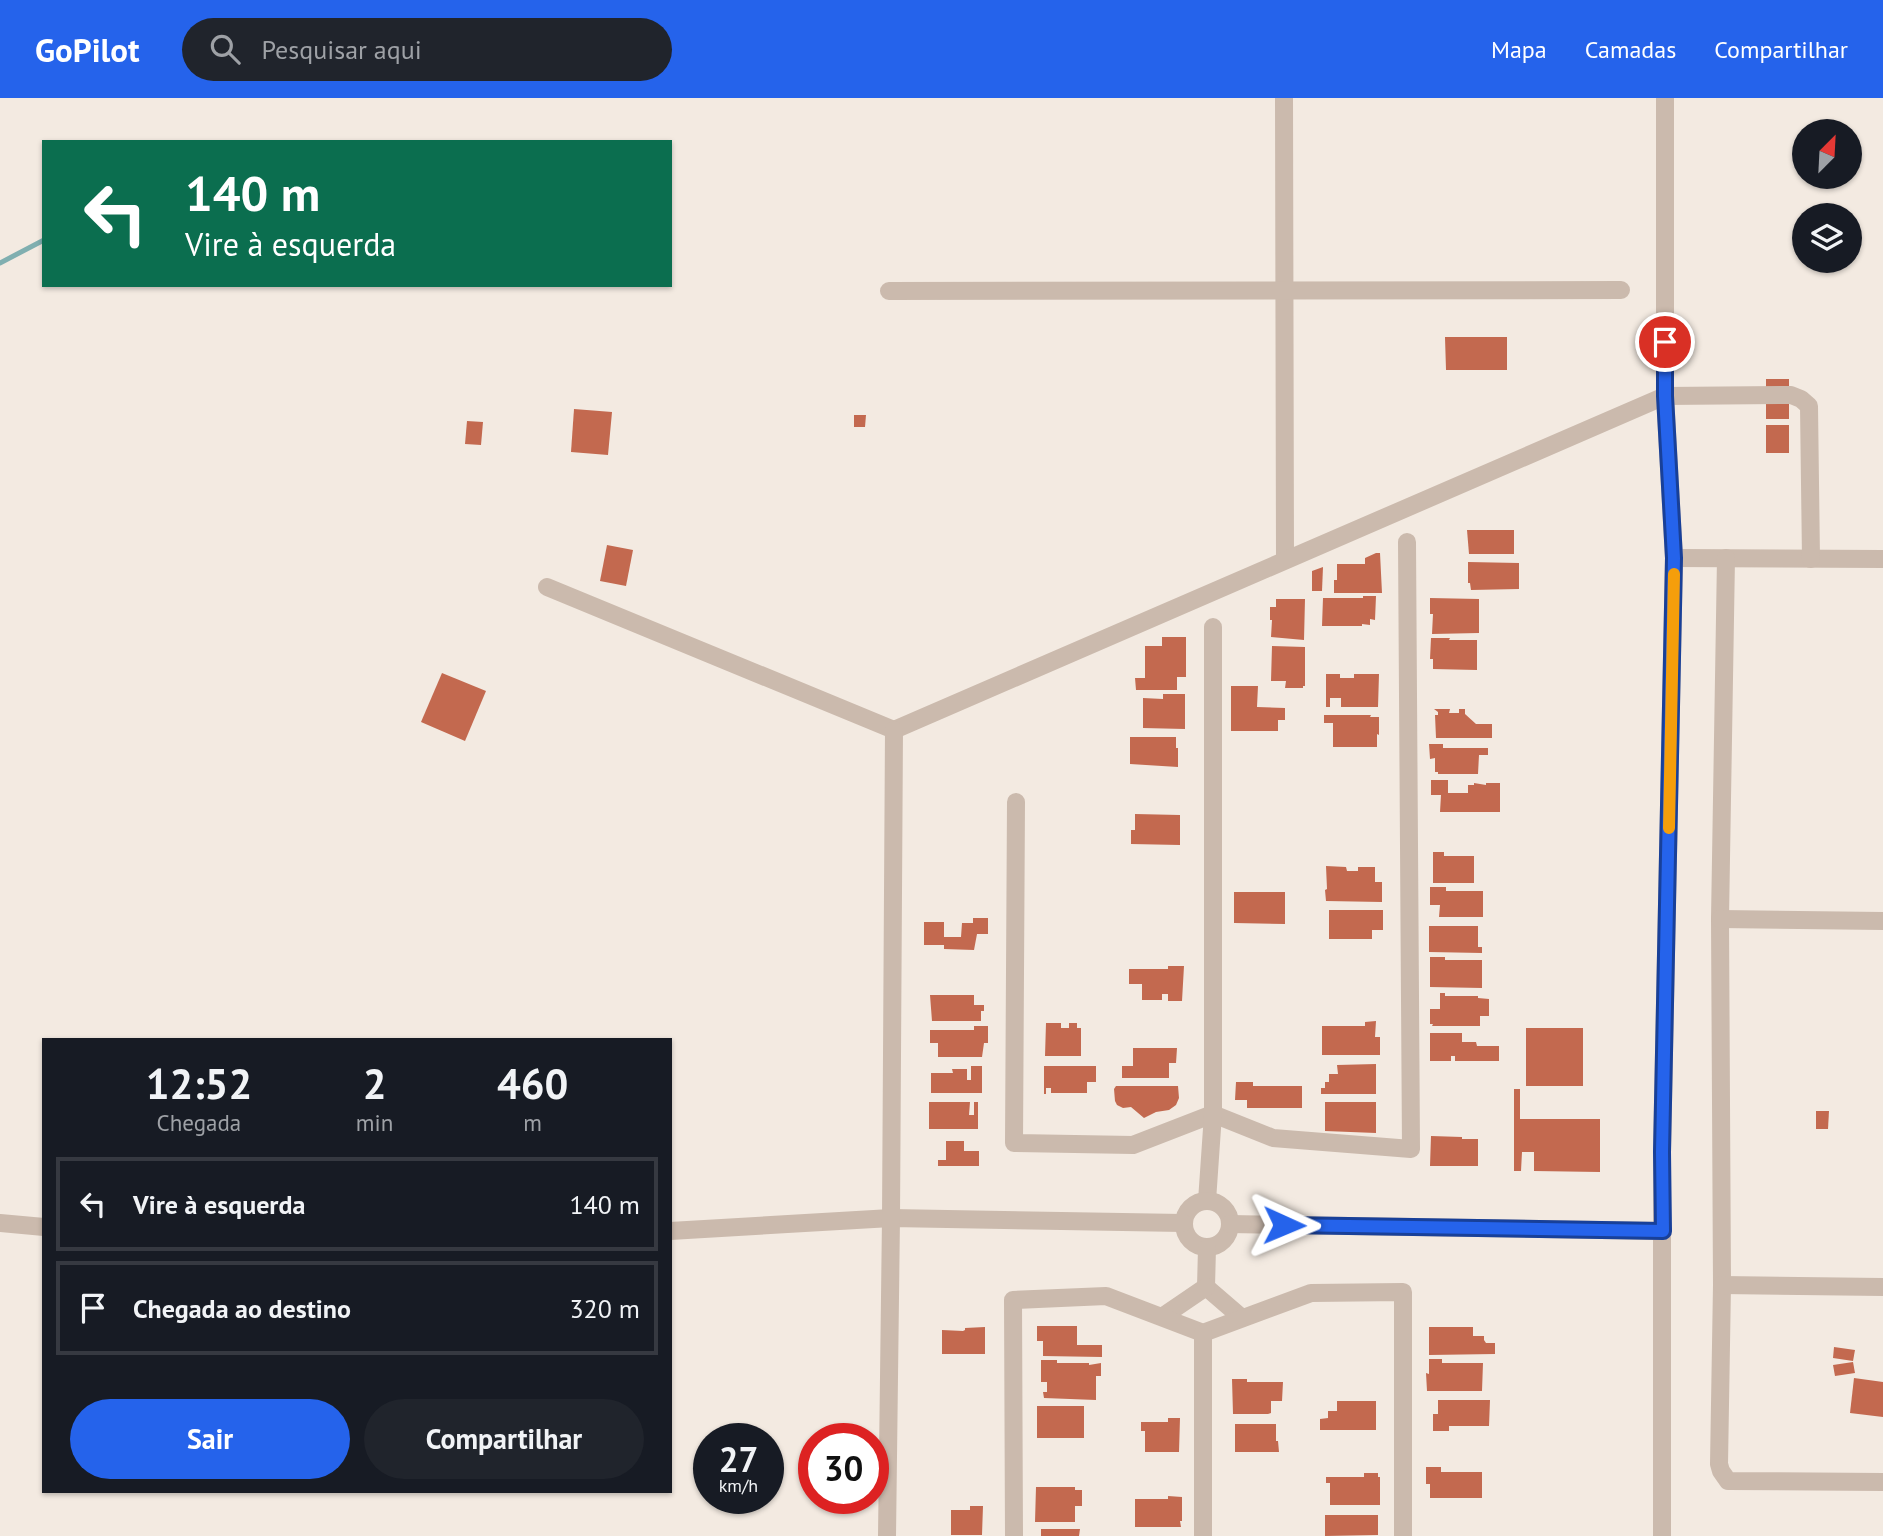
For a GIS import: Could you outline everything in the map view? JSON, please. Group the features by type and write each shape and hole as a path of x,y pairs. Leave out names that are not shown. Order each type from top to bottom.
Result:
{"street":[{"path":"1284,98 1285,560"},
{"path":"1662,1536 1662,1138 1674,558 1665,396 1665,98"},
{"path":"889,291 1621,290"},
{"path":"547,587 894,730 1665,396 1791,395 1809,406 1811,559"},
{"path":"1016,802 1014,1143 1133,1145 1213,1114 1273,1138 1411,1149 1407,542"},
{"path":"1674,558 1883,559"},
{"path":"1726,558 1720,919 1719,1464 1728,1480 1883,1482"},
{"path":"1207,1201 1213,1114 1213,627"},
{"path":"887,1536 894,730"},
{"path":"1720,919 1883,921"},
{"path":"1207,1201 1218,1205 1227,1213 1230,1224 1227,1236 1219,1245 1207,1248 1195,1244 1186,1236 1183,1223 1187,1212 1195,1204 1207,1201"},
{"path":"672,1231 891,1218 1183,1223"},
{"path":"0,1223 42,1227"},
{"path":"1230,1224 1663,1231"},
{"path":"1206,1287 1207,1248"},
{"path":"1721,1285 1883,1287"},
{"path":"1162,1317 1206,1287"},
{"path":"1206,1287 1242,1318"},
{"path":"1014,1536 1013,1300 1106,1296 1203,1333 1311,1293 1403,1292 1403,1536"},
{"path":"1203,1333 1203,1536"}],"building":[{"path":"1445,337 1507,337 1507,370 1446,370"},
{"path":"1766,379 1789,379 1789,419 1766,419"},
{"path":"574,409 612,412 608,455 571,452"},
{"path":"854,415 866,415 865,427 854,427"},
{"path":"467,421 483,422 481,445 465,444"},
{"path":"1766,425 1789,425 1789,453 1766,453"},
{"path":"1467,530 1514,530 1514,554 1469,554"},
{"path":"607,545 633,550 626,586 600,581"},
{"path":"1380,553 1382,593 1334,593 1337,564 1365,564 1365,558"},
{"path":"1468,562 1519,563 1519,589 1471,590 1468,583"},
{"path":"1323,567 1322,591 1312,591 1312,571"},
{"path":"1376,596 1375,620 1370,619 1370,625 1322,626 1323,598"},
{"path":"1430,598 1479,599 1479,633 1432,634 1433,614 1430,614"},
{"path":"1276,599 1305,599 1304,640 1271,637 1270,607 1276,607"},
{"path":"1162,637 1186,637 1186,677 1177,677 1177,690 1136,690 1135,678 1145,678 1145,646 1162,646"},
{"path":"1431,638 1477,640 1477,670 1433,669 1433,659 1430,659"},
{"path":"1272,646 1305,647 1303,688 1285,688 1286,681 1271,681"},
{"path":"442,673 486,691 465,741 421,722"},
{"path":"1326,674 1354,678 1354,674 1379,674 1378,707 1341,707 1341,698 1330,698 1330,707 1326,707"},
{"path":"1231,686 1258,686 1257,707 1285,708 1285,720 1278,720 1278,731 1231,731"},
{"path":"1163,694 1185,694 1185,729 1143,728 1143,698 1163,699"},
{"path":"1434,709 1450,709 1449,713 1459,713 1459,709 1465,709 1465,714 1476,724 1492,724 1492,738 1436,738 1435,715 1438,715 1438,712"},
{"path":"1324,715 1379,717 1377,747 1333,747 1333,723 1324,723"},
{"path":"1130,737 1176,737 1178,767 1130,764"},
{"path":"1429,744 1443,744 1443,748 1488,748 1488,755 1479,755 1478,774 1438,774 1435,772 1435,758 1430,759"},
{"path":"1431,780 1448,780 1448,793 1468,793 1468,785 1474,783 1500,783 1500,812 1440,812 1441,795 1431,795"},
{"path":"1135,814 1180,815 1180,845 1131,844 1131,830 1135,830"},
{"path":"1433,852 1444,852 1444,856 1474,856 1474,883 1433,883"},
{"path":"1326,866 1346,867 1347,871 1358,871 1358,867 1375,867 1375,882 1382,882 1382,902 1326,901"},
{"path":"1430,887 1446,887 1446,891 1483,891 1483,917 1439,917 1440,905 1430,905"},
{"path":"1234,892 1285,892 1285,924 1234,923"},
{"path":"1329,910 1383,910 1383,930 1372,930 1372,939 1329,939"},
{"path":"973,918 988,918 988,934 977,934 974,950 924,945 924,922 944,922 944,937 961,937 962,923 973,923"},
{"path":"1429,926 1478,926 1478,947 1482,947 1482,953 1429,952"},
{"path":"1430,957 1445,957 1445,960 1482,960 1482,988 1430,987"},
{"path":"1168,966 1184,966 1182,1001 1168,1001 1168,994 1162,994 1162,1000 1142,1000 1142,984 1129,984 1129,969 1168,969"},
{"path":"1440,993 1445,993 1445,996 1478,996 1489,999 1489,1016 1480,1016 1480,1026 1432,1026 1430,1009 1440,1009"},
{"path":"930,995 974,995 974,1005 984,1005 981,1021 932,1021"},
{"path":"1376,1021 1375,1037 1380,1037 1380,1055 1322,1055 1322,1026 1365,1026 1365,1022"},
{"path":"1046,1023 1061,1023 1061,1028 1069,1028 1069,1023 1077,1023 1077,1028 1081,1028 1081,1056 1045,1056"},
{"path":"974,1026 988,1026 988,1043 984,1043 982,1057 938,1057 938,1043 930,1043 930,1030 974,1030"},
{"path":"1526,1028 1583,1028 1583,1086 1526,1086"},
{"path":"1430,1033 1462,1033 1462,1042 1476,1042 1477,1046 1499,1046 1499,1061 1455,1061 1455,1056 1451,1056 1451,1061 1430,1061"},
{"path":"1133,1048 1177,1048 1176,1063 1169,1063 1169,1078 1122,1078 1122,1066 1133,1066"},
{"path":"1376,1064 1376,1094 1321,1094 1325,1082 1329,1082 1329,1074 1338,1074 1337,1065"},
{"path":"971,1066 982,1066 982,1093 931,1093 931,1073 953,1073 952,1069 967,1069 967,1080 971,1080"},
{"path":"1044,1066 1096,1066 1096,1082 1087,1082 1087,1093 1051,1093 1051,1088 1046,1088 1044,1094"},
{"path":"1236,1082 1253,1082 1253,1086 1302,1086 1302,1108 1247,1108 1247,1100 1235,1100"},
{"path":"1116,1086 1178,1086 1179,1098 1176,1105 1169,1110 1144,1118 1131,1107 1123,1108 1117,1105 1114,1089"},
{"path":"1514,1089 1520,1089 1520,1119 1600,1119 1600,1172 1534,1171 1534,1152 1522,1152 1521,1171 1514,1171"},
{"path":"929,1102 970,1102 969,1115 974,1115 974,1102 978,1102 978,1129 929,1129"},
{"path":"1325,1102 1376,1102 1376,1133 1325,1131"},
{"path":"1816,1111 1829,1111 1828,1129 1816,1129"},
{"path":"1431,1136 1478,1139 1478,1166 1430,1166"},
{"path":"946,1141 964,1141 964,1151 979,1151 979,1166 938,1166 938,1160 946,1160"},
{"path":"1037,1326 1077,1326 1077,1345 1102,1345 1102,1357 1043,1356 1043,1341 1037,1341"},
{"path":"985,1327 985,1354 942,1354 942,1330 963,1331 965,1328"},
{"path":"1429,1327 1473,1327 1473,1336 1484,1336 1486,1343 1495,1343 1495,1354 1429,1355"},
{"path":"1834,1347 1855,1350 1853,1361 1833,1358"},
{"path":"1429,1359 1442,1359 1442,1363 1483,1363 1482,1391 1427,1391 1426,1373 1429,1374"},
{"path":"1041,1360 1089,1365 1101,1363 1101,1376 1096,1376 1096,1400 1044,1398 1047,1382 1041,1382"},
{"path":"1853,1362 1855,1373 1835,1376 1833,1365"},
{"path":"1854,1378 1883,1382 1883,1417 1850,1413"},
{"path":"1232,1379 1247,1379 1247,1382 1283,1382 1282,1401 1271,1401 1271,1413 1268,1414 1233,1414"},
{"path":"1438,1400 1490,1400 1489,1426 1449,1426 1449,1431 1433,1431 1433,1414 1438,1414"},
{"path":"1337,1401 1376,1401 1376,1430 1320,1430 1320,1419 1328,1418 1328,1411 1337,1411"},
{"path":"1037,1406 1084,1406 1084,1438 1037,1438"},
{"path":"1168,1418 1180,1418 1179,1452 1145,1452 1145,1431 1141,1431 1141,1422 1168,1422"},
{"path":"1235,1424 1276,1424 1279,1452 1235,1452"},
{"path":"1426,1467 1441,1467 1441,1472 1482,1472 1482,1498 1430,1498 1430,1484 1426,1484"},
{"path":"1364,1473 1378,1473 1380,1477 1380,1505 1330,1505 1330,1483 1326,1483 1326,1477 1364,1477"},
{"path":"1036,1487 1075,1487 1075,1490 1082,1490 1082,1506 1075,1506 1075,1522 1035,1522"},
{"path":"1168,1496 1182,1497 1181,1527 1135,1527 1135,1499 1168,1499"},
{"path":"970,1506 983,1506 982,1535 951,1535 951,1510 970,1510"},
{"path":"1325,1515 1378,1515 1378,1535 1325,1536"},
{"path":"1041,1529 1080,1529 1079,1536 1041,1536"}],"waterway":[{"path":"0,263 42,241"}],"slow traffic":[{"path":"1669,828 1674,574"}],"route":[{"path":"1284,1225 1663,1231 1662,1152 1674,558 1665,396 1665,342"}]}
